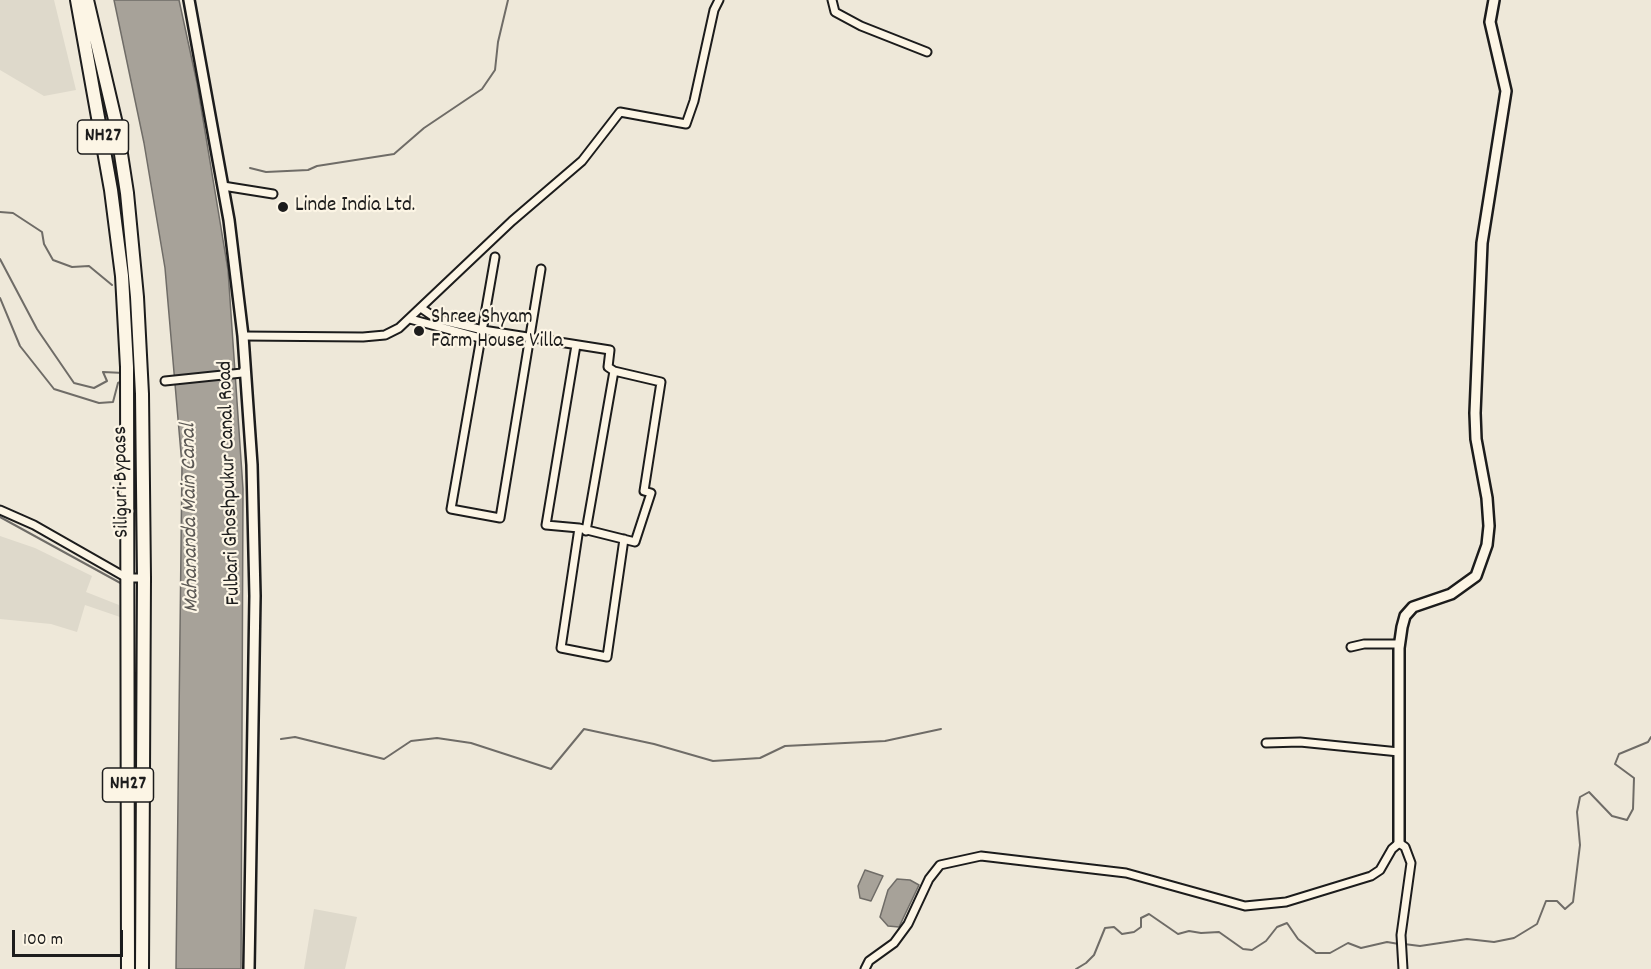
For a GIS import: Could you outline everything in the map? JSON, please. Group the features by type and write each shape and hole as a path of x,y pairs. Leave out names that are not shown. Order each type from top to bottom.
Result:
{"highway":[{"name":"NH27","path":"77,0 106,157 122,276 127,367 128,969"},
{"name":"Siliguri Bypass","path":"87,0 117,128 127,193 137,297 142,394 144,578 142,969"}],"street":[{"name":"Fulbari Ghoshpukur Canal Road","path":"189,0 223,186 243,336 243,370 252,465 255,596 249,969"},
{"path":"243,336 376,336 393,332 410,319 512,221 582,161 620,112 686,124 694,101 714,10 719,0"},
{"path":"832,0 835,12 861,26 927,52"},
{"path":"866,969 869,961 894,943 908,924 929,879 940,865 981,856 1126,873 1245,906 1286,902 1371,876 1380,870 1392,849 1399,843 1400,644 1405,616 1413,607 1465,586 1476,576 1483,564 1490,526 1475,413 1482,243 1506,91 1490,22 1494,0"},
{"path":"223,186 273,194"},
{"path":"495,257 452,509 500,518 542,269"},
{"path":"421,308 437,319 483,330 610,350 608,367 614,371 661,382 645,491 651,493 635,542 583,530 546,525 576,345"},
{"path":"410,319 480,338"},
{"path":"168,380 243,370"},
{"path":"614,371 561,648 607,657 624,539"},
{"path":"0,510 34,525 127,578 144,578"},
{"path":"1351,647 1364,644 1400,644"},
{"path":"1266,742 1322,744 1399,752"},
{"path":"1399,843 1405,847 1411,863 1401,935 1402,969"}],"shaded area":[{"path":"0,0 54,0 76,90 44,96 0,70"},
{"path":"0,536 35,548 92,576 86,592 119,605 120,617 85,605 77,632 51,624 0,619"},
{"path":"314,909 357,917 345,969 304,969"}],"water":[{"name":"Mahananda Main Canal","path":"114,0 179,0 197,83 228,270 243,489 241,969 176,969 182,465 165,268 144,143"},
{"path":"865,870 883,876 871,901 860,898 858,886"},
{"path":"897,879 910,880 919,885 899,927 888,926 880,917 888,890"}],"waterway":[{"path":"250,168 266,172 308,170 317,166 394,154 424,128 482,89 495,70 498,42 508,0"},
{"path":"0,212 13,213 42,232 44,244 53,260 72,267 89,266 112,285"},
{"path":"0,259 37,329 74,383 94,388 107,381 103,372 124,373"},
{"path":"0,298 20,346 54,389 99,403 113,402 118,383 122,381"},
{"path":"0,517 124,585"},
{"path":"281,739 295,737 384,759 411,741 437,738 471,743 551,769 584,729 654,744 713,761 760,758 785,746 885,741 941,729"},
{"path":"1404,944 1420,946 1467,939 1494,942 1514,938 1537,924 1546,901 1557,901 1565,909 1573,902 1580,845 1577,812 1580,797 1589,792 1612,816 1627,820 1633,809 1634,778 1615,764 1619,754 1648,742 1651,737"},
{"path":"1076,969 1094,955 1105,928 1114,927 1122,934 1134,932 1141,927 1141,918 1149,914 1178,934 1189,931 1219,932 1243,949 1252,950 1266,941 1277,927 1287,923 1298,939 1316,953 1330,953 1348,943 1361,948 1387,942 1399,944"}],"place":[{"name":"Linde India Ltd.","path":"283,207"},
{"name":"Shree Shyam Farm House Villa","path":"419,331"}]}
